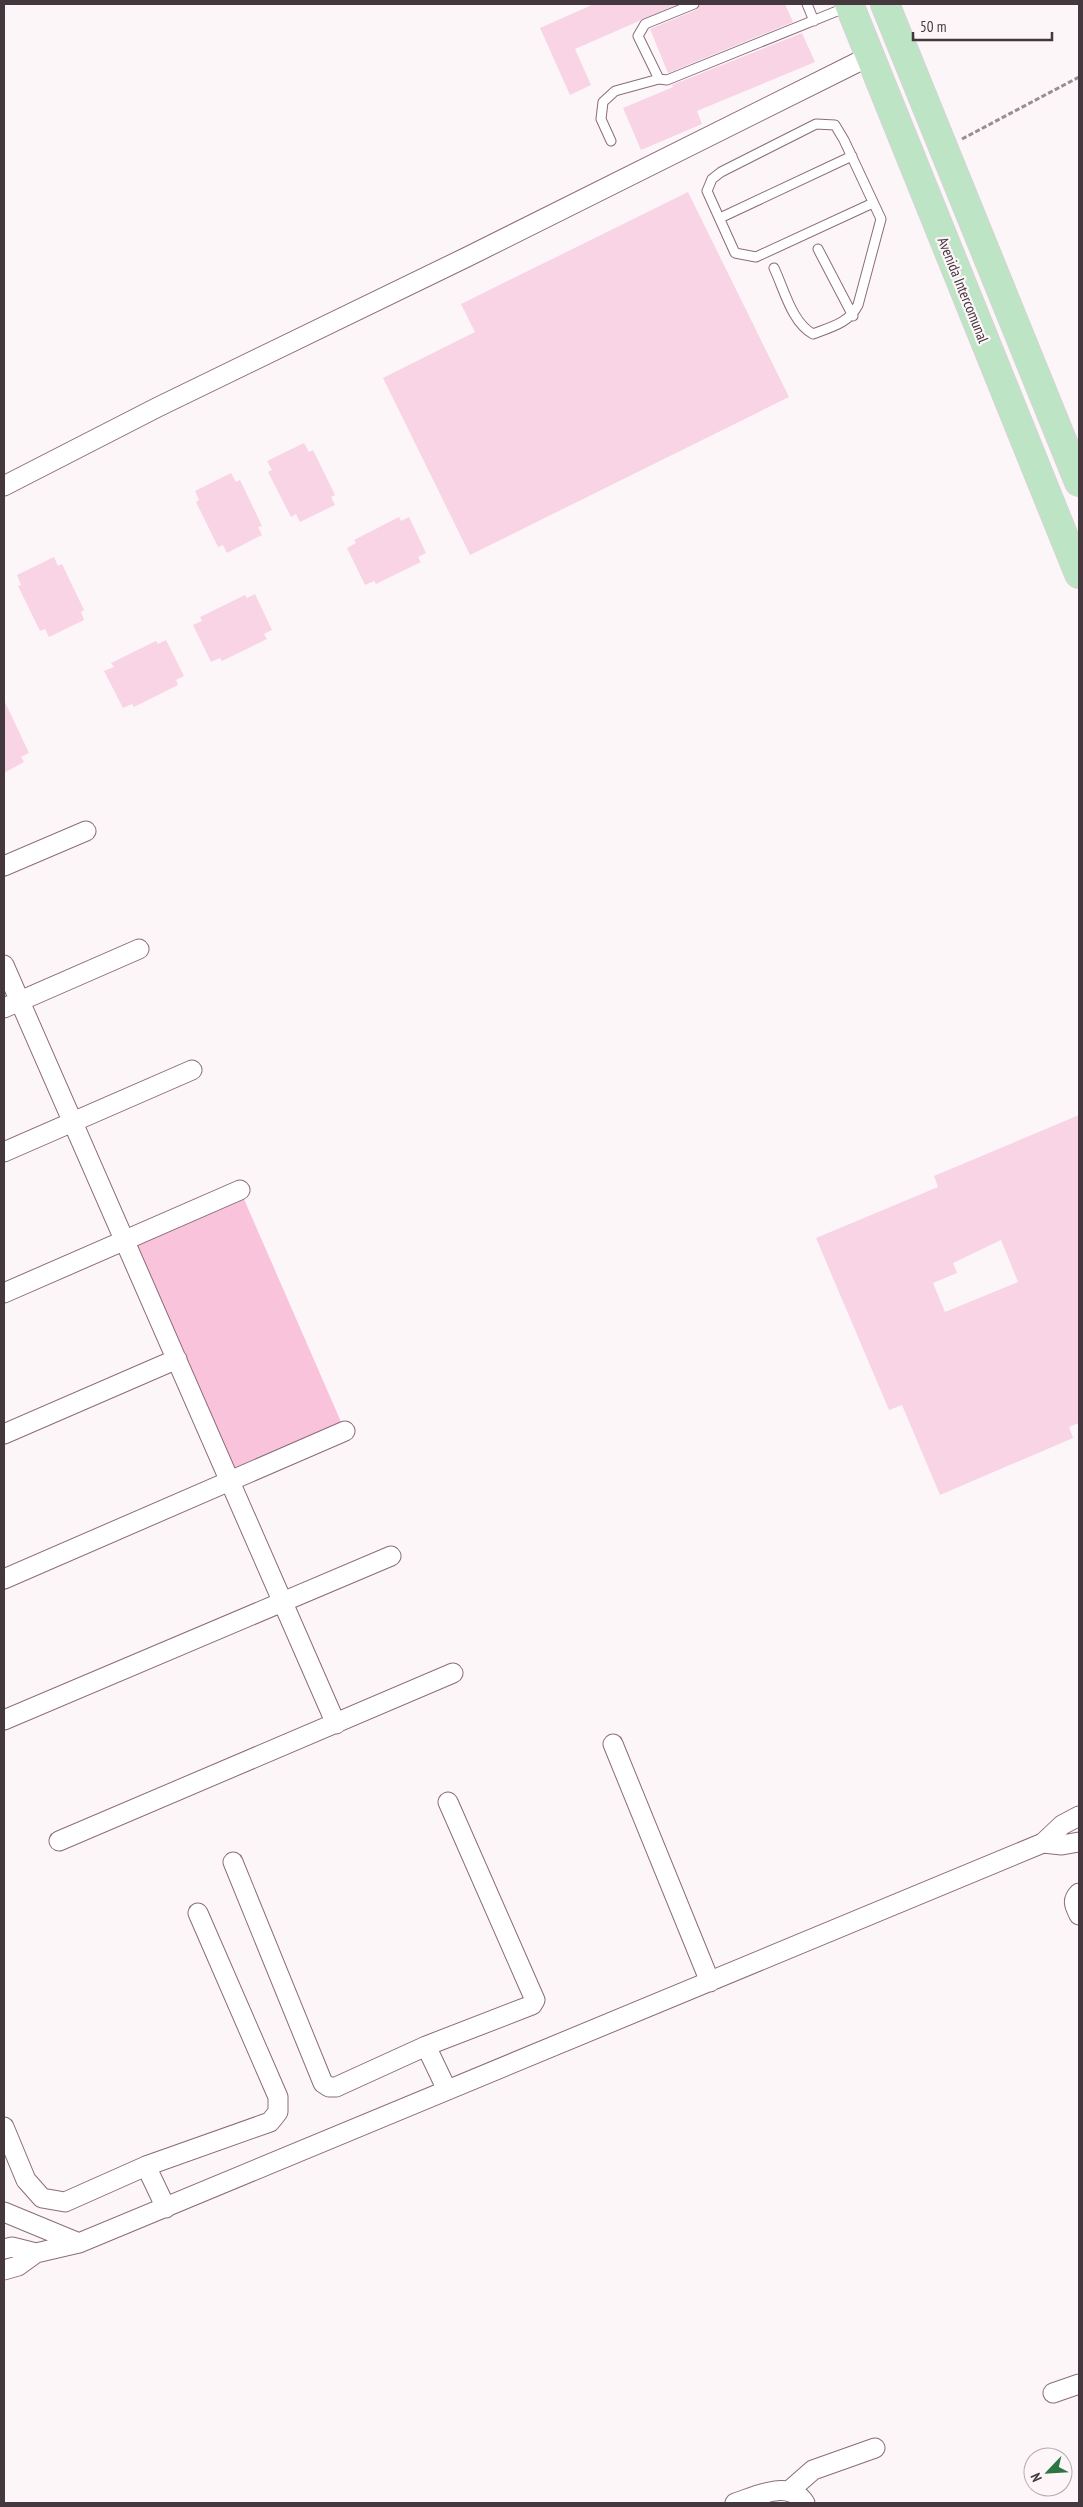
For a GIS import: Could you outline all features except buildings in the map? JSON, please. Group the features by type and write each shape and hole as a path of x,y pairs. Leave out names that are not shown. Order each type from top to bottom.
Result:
{"main road":[{"path":"885,4 1079,482"},
{"name":"Avenida Intercomunal","path":"849,5 1079,574"}],"street":[{"path":"4,486 158,407 467,257 870,56"},
{"path":"4,866 86,830"},
{"path":"12,1005 139,949"},
{"path":"4,965 12,1005 74,1122 336,1724"},
{"path":"4,1152 192,1070"},
{"path":"4,1293 240,1190"},
{"path":"4,1434 177,1359"},
{"path":"4,1579 345,1431"},
{"path":"4,1720 391,1556"},
{"path":"59,1841 453,1673"},
{"path":"613,1744 710,1982"},
{"path":"233,1862 324,2083 328,2088 336,2087 426,2046 532,2005 535,2000 448,1802"},
{"path":"4,2270 18,2266 36,2253 80,2243 166,2208 1043,1843 1062,1824 1079,1816"},
{"path":"1043,1843 1062,1845 1079,1842"},
{"path":"1079,1893 1074,1898 1074,1904 1079,1915"},
{"path":"4,2127 26,2180 42,2198 64,2202 146,2166 270,2122 278,2112 278,2097 198,1913"},
{"path":"426,2046 446,2090"},
{"path":"146,2166 166,2208"},
{"path":"4,2212 80,2243"},
{"path":"4,2249 12,2247 36,2253"},
{"path":"1053,2393 1079,2384"},
{"path":"789,2491 812,2470 875,2448"},
{"path":"735,2503 766,2493 789,2491 800,2496 805,2503"}],"lane":[{"path":"659,79 638,36 640,30 645,24 694,4"},
{"path":"807,4 814,22"},
{"path":"611,141 601,118 603,102 615,91 659,79 667,80 814,22 849,5"},
{"path":"774,268 798,321 804,329 813,334 853,316 858,305 881,219 852,156 835,125 816,124 721,172 712,179 707,191 735,253 756,257 873,203"},
{"path":"720,218 852,156"},
{"path":"818,249 853,316"}],"path":[{"path":"944,149 1079,77"}],"shaded area":[{"path":"240,1190 345,1431 230,1482 125,1241"}]}
